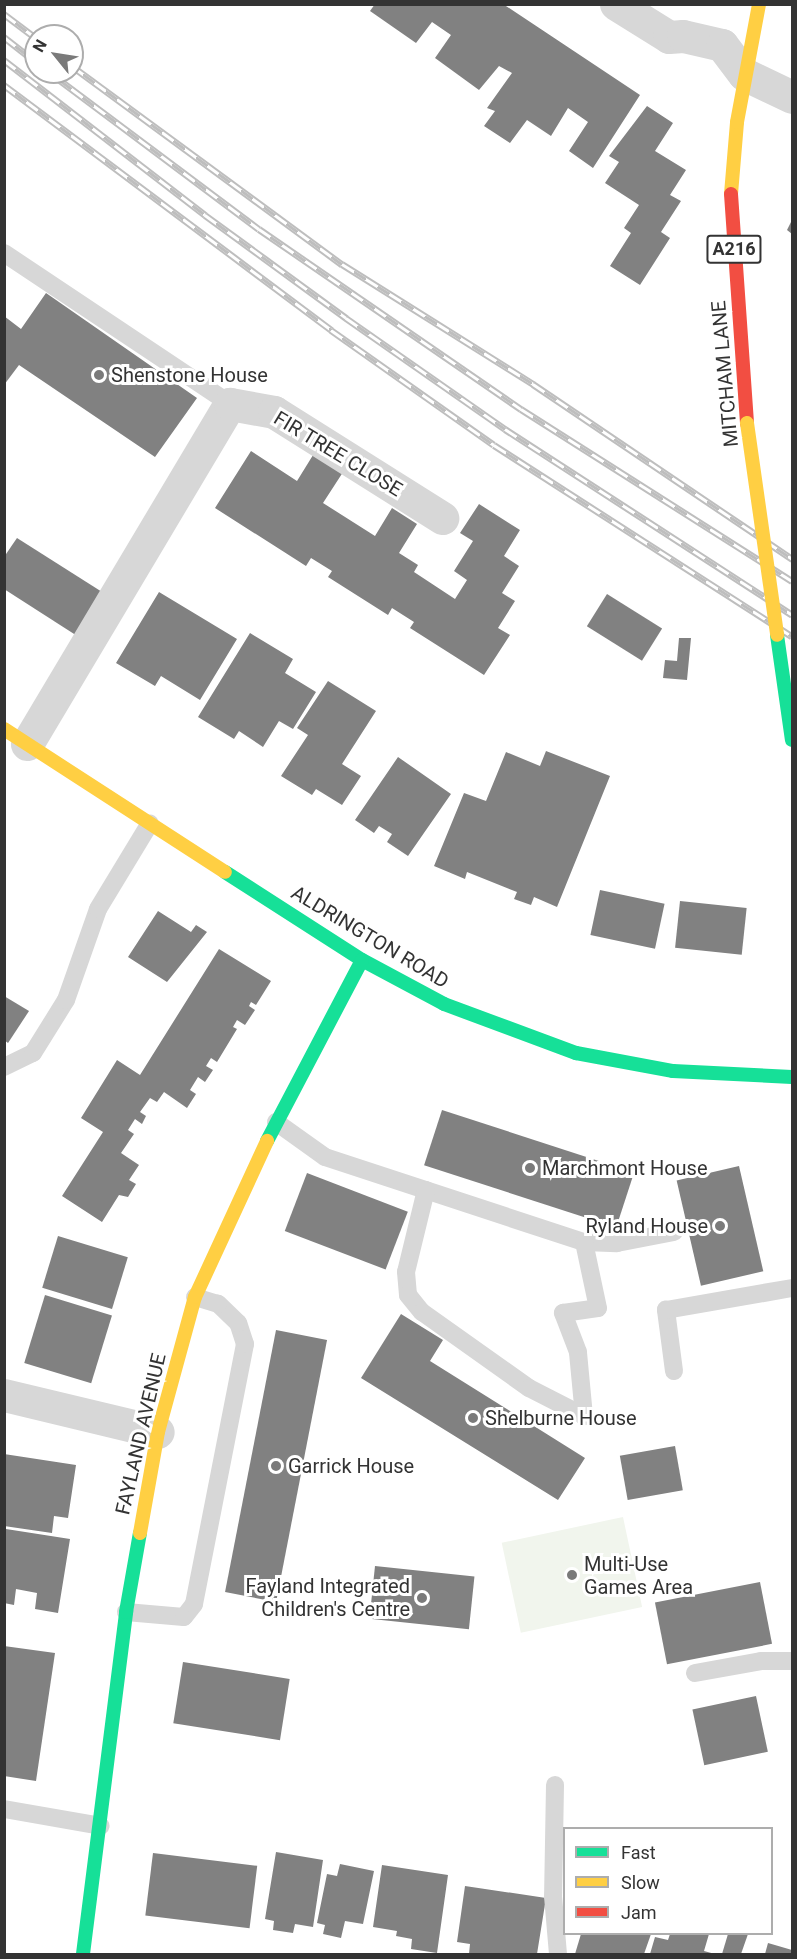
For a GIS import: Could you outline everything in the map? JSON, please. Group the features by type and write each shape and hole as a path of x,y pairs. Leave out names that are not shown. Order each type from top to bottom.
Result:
{"street":[{"path":"616,4 669,37 683,36 722,45 744,74 792,97"},
{"name":"MITCHAM LANE","path":"759,4 744,74 731,200 747,423 792,740"},
{"path":"16,736 230,404"},
{"name":"FIR TREE CLOSE","path":"230,404 274,412 442,518"},
{"name":"ALDRINGTON ROAD","path":"16,736 362,960 444,1004 576,1053 673,1071 792,1077"},
{"name":"FAYLAND AVENUE","path":"83,1954 126,1612 158,1432 195,1297 276,1122 362,960"},
{"path":"4,1395 158,1432"}],"lane":[{"path":"4,253 230,404"},
{"path":"4,1067 33,1053 66,1000 98,909 150,823"},
{"path":"276,1122 325,1157 584,1242 617,1243 674,1232"},
{"path":"426,1190 406,1272 408,1295 422,1312 520,1382 584,1416 578,1352 563,1313 598,1308 584,1242"},
{"path":"674,1371 666,1310 792,1288"},
{"path":"126,1612 184,1617 194,1604 245,1344 238,1323 218,1304 195,1297"},
{"path":"695,1673 761,1661 792,1661"},
{"path":"555,1785 553,1896 558,1954"},
{"path":"4,1809 100,1826"}],"shaded area":[{"name":"Multi-Use Games Area","path":"623,1517 642,1607 521,1633 502,1543"}],"building":[{"path":"375,4 503,4 640,95 593,168 569,151 588,122 568,108 551,136 527,120 510,143 484,126 495,111 487,108 512,73 499,66 479,90 435,58 451,35 432,22 416,43 370,11"},
{"path":"647,106 673,123 655,151 686,170 670,195 681,201 661,232 670,238 640,285 610,266 631,233 624,228 639,205 605,183 619,162 609,156"},
{"path":"792,220 792,234 787,230"},
{"name":"Shenstone House","path":"46,293 197,398 155,457 19,365 4,385 4,316 21,329"},
{"path":"318,447 347,466 323,503 375,536 392,508 417,524 399,553 418,565 414,572 455,599 467,580 454,571 473,541 460,533 479,504 520,530 504,556 519,566 502,593 515,601 498,628 510,635 484,675 410,628 414,622 392,608 388,615 328,577 332,571 311,558 306,566 215,508 251,451 297,481"},
{"path":"17,538 110,597 85,641 4,589 4,557"},
{"path":"159,592 237,639 200,700 161,676 155,686 116,663"},
{"path":"607,594 662,628 642,661 587,626"},
{"path":"250,633 293,659 285,673 316,692 293,729 279,721 263,747 239,731 234,739 198,717"},
{"path":"679,638 691,638 687,680 663,678 665,660 677,661"},
{"path":"328,681 376,711 342,764 361,776 342,805 316,789 312,795 281,776 308,735 297,728"},
{"path":"546,751 610,776 557,907 534,897 531,905 514,899 517,892 467,872 465,879 434,866 464,793 486,801 506,752 540,766"},
{"path":"398,757 451,794 408,856 387,842 392,834 379,826 374,833 355,820"},
{"path":"600,890 665,904 655,949 590,935"},
{"path":"680,901 747,908 742,955 675,948"},
{"path":"158,911 191,932 196,925 207,932 167,982 128,957"},
{"path":"219,949 271,981 256,1005 251,1002 249,1006 255,1010 245,1025 237,1020 233,1027 237,1029 217,1062 211,1058 206,1066 213,1070 205,1082 198,1077 190,1090 196,1094 187,1108 164,1092 157,1102 150,1098 140,1112 146,1116 142,1124 135,1119 128,1130 134,1134 121,1153 139,1165 129,1180 136,1184 128,1197 119,1195 102,1222 62,1196 103,1132 81,1118 117,1060 140,1075"},
{"path":"4,996 29,1011 8,1043 4,1040"},
{"name":"Marchmont House","path":"442,1110 634,1172 616,1228 424,1165"},
{"name":"Ryland House","path":"739,1166 763,1271 701,1286 677,1180"},
{"path":"307,1173 408,1212 386,1270 285,1231"},
{"path":"58,1236 128,1257 112,1309 42,1288"},
{"path":"45,1295 112,1315 91,1383 24,1363"},
{"name":"Shelburne House","path":"401,1314 443,1340 430,1361 585,1458 558,1500 361,1378"},
{"name":"Garrick House","path":"276,1330 327,1340 276,1602 225,1592"},
{"path":"675,1446 683,1490 628,1500 620,1456"},
{"path":"4,1454 76,1465 68,1518 54,1516 52,1533 4,1526"},
{"path":"6,1529 70,1539 58,1613 35,1609 37,1593 16,1589 14,1605 4,1603"},
{"name":"Fayland Integrated Children's Centre","path":"375,1566 474,1576 469,1629 369,1619"},
{"path":"760,1582 772,1644 667,1664 655,1602"},
{"path":"4,1646 55,1653 36,1781 4,1776"},
{"path":"183,1662 290,1679 280,1740 173,1723"},
{"path":"756,1696 768,1752 704,1765 692,1710"},
{"path":"276,1852 323,1860 313,1927 295,1924 293,1933 273,1930 274,1921 265,1919"},
{"path":"153,1853 257,1866 250,1928 145,1916"},
{"path":"340,1864 374,1871 363,1924 345,1921 341,1938 323,1934 325,1925 317,1923 327,1874 337,1876"},
{"path":"382,1865 448,1875 437,1953 411,1949 412,1939 396,1936 397,1931 373,1927"},
{"path":"465,1886 546,1898 537,1954 469,1954 470,1944 457,1942"},
{"path":"581,1935 651,1935 644,1954 575,1954"},
{"path":"670,1935 709,1935 704,1951 715,1954 650,1954 655,1937 668,1940"},
{"path":"728,1935 748,1935 741,1954 722,1954"},
{"path":"768,1943 792,1950 792,1954 765,1954"}],"railway":[{"path":"4,14 24,29"},
{"path":"4,37 24,53"},
{"path":"4,60 205,215 346,318 505,429 792,615"},
{"path":"84,75 342,264 533,384 792,559"},
{"path":"65,84 259,229 521,409 792,581"},
{"path":"4,85 331,330 494,445 792,636"}],"traffic: fast":[{"path":"777,635 792,740"},
{"path":"225,872 362,960 444,1004 576,1053 673,1071 792,1077"},
{"path":"267,1141 362,960"},
{"path":"83,1954 126,1612 140,1533"}],"traffic: slow":[{"path":"731,194 737,122 759,4"},
{"path":"747,423 777,635"},
{"path":"4,729 225,872"},
{"path":"140,1533 158,1432 195,1297 267,1141"}],"traffic: jam":[{"path":"731,194 747,423"}],"place":[{"name":"Shenstone House","path":"99,375"},
{"name":"Marchmont House","path":"530,1168"},
{"name":"Ryland House","path":"720,1226"},
{"name":"Shelburne House","path":"473,1418"},
{"name":"Garrick House","path":"276,1466"},
{"name":"Multi-Use Games Area","path":"572,1575"},
{"name":"Fayland Integrated Children's Centre","path":"422,1598"}]}
